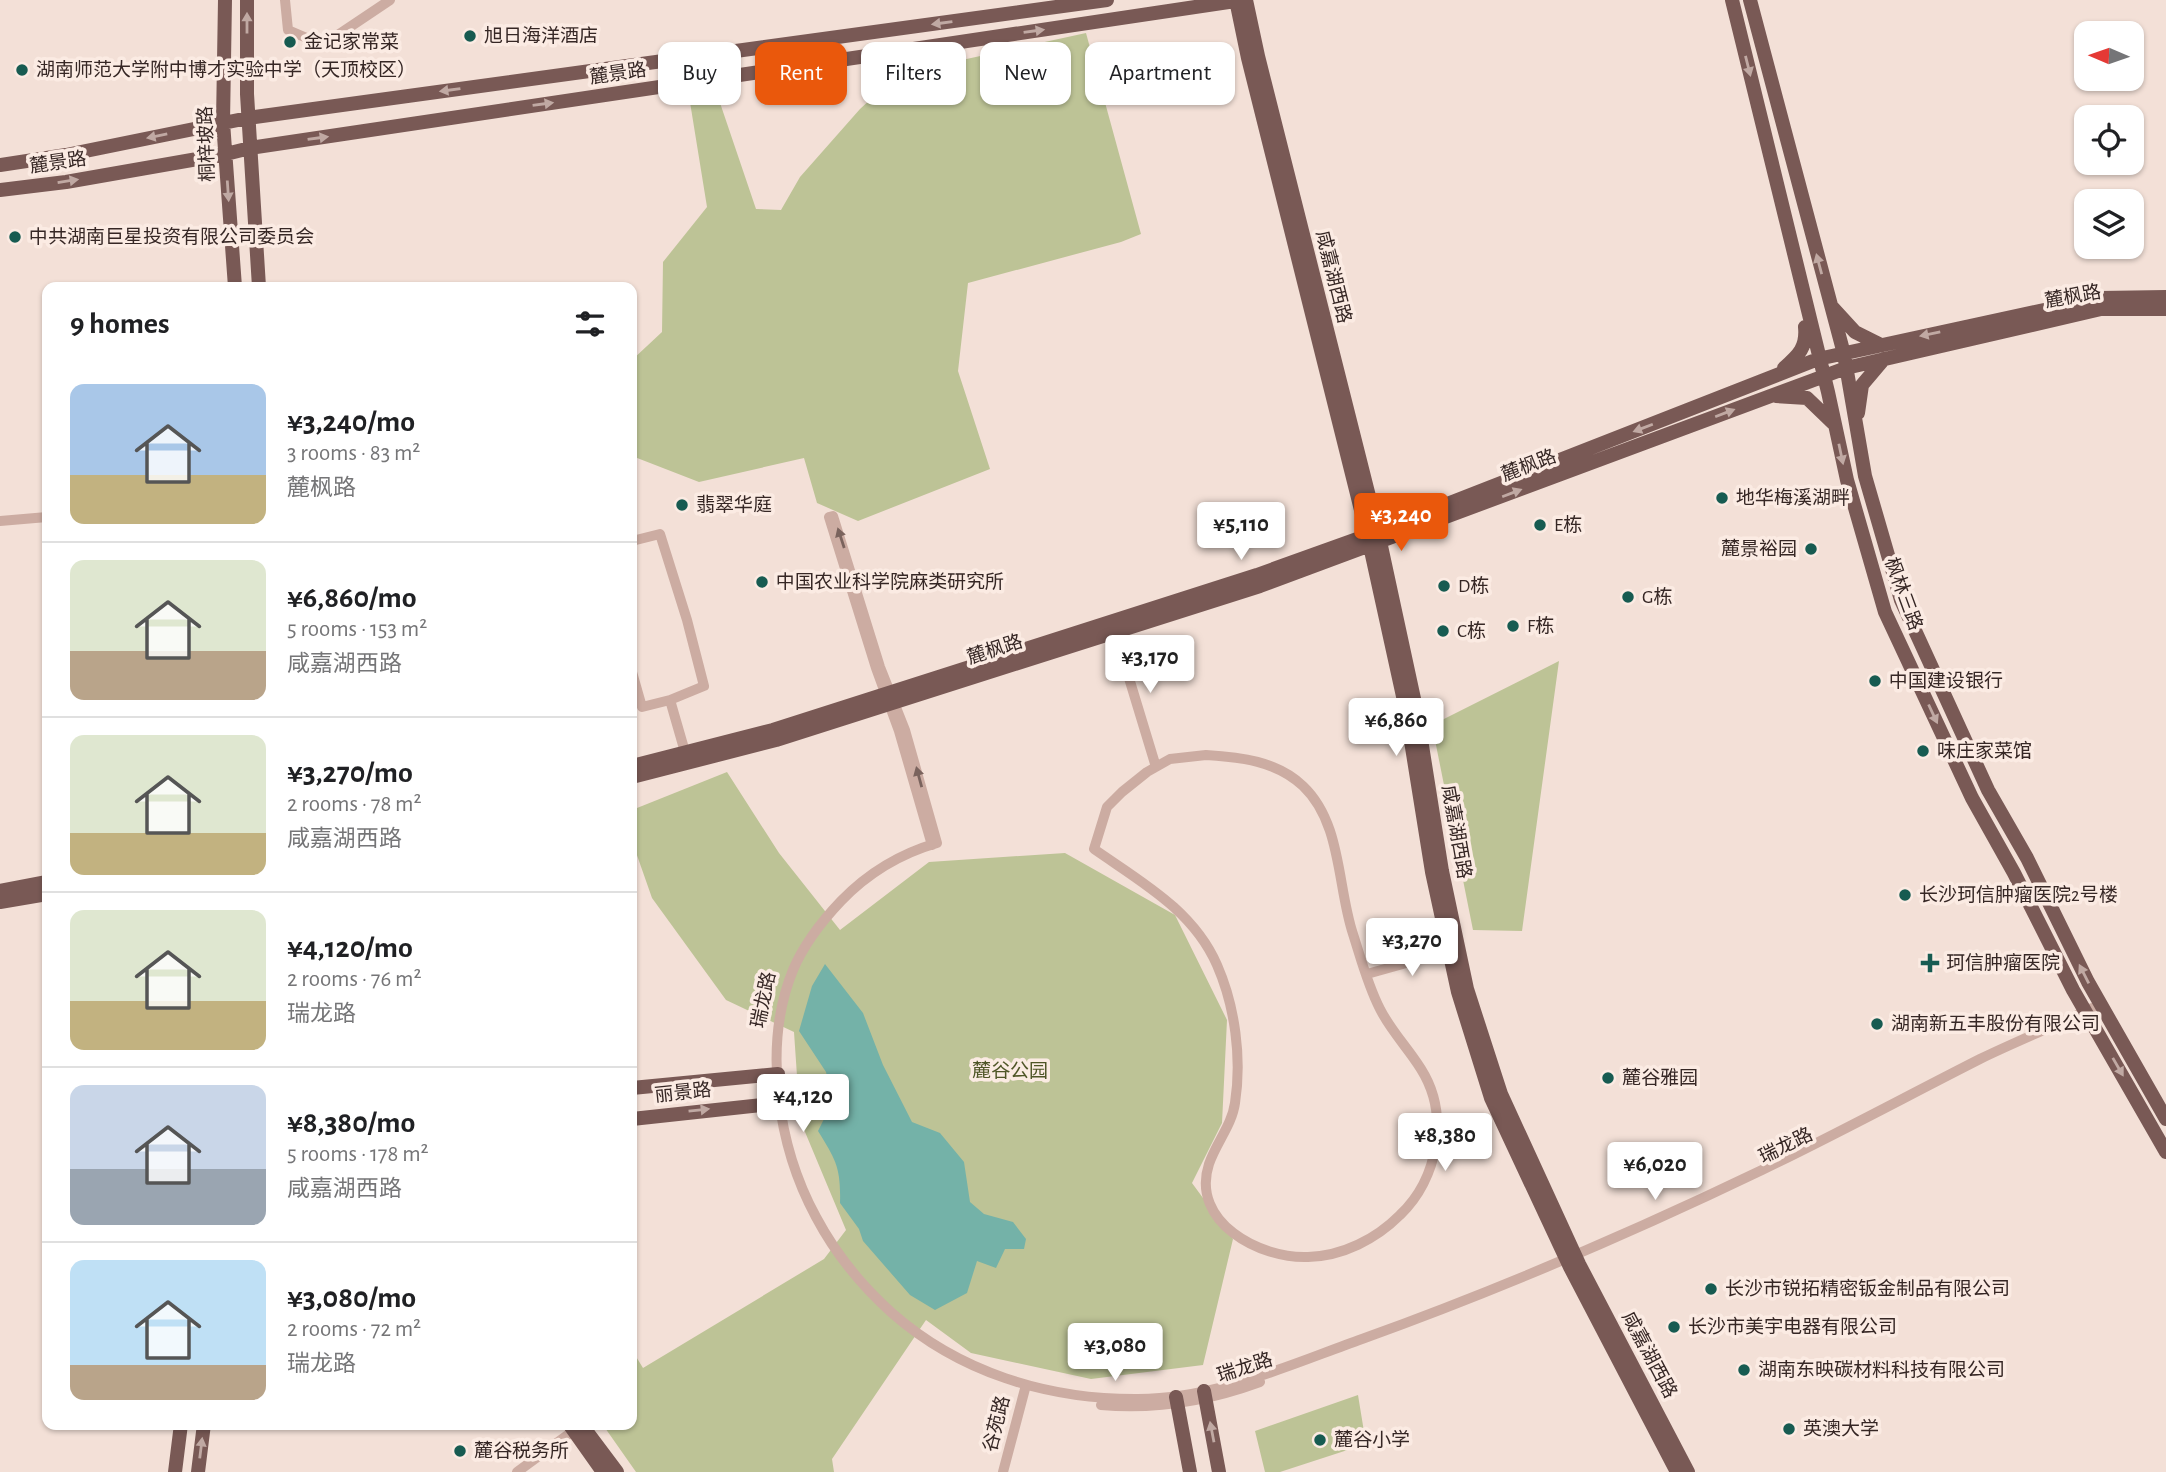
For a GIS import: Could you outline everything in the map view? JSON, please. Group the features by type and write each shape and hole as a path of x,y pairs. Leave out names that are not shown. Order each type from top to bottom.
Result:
{"main road":[{"name":"桐梓坡路","path":"225,0 223,122 235,282"},
{"path":"247,0 248,118 259,282"},
{"name":"麓景路","path":"0,164 66,155 248,118 1107,0"},
{"name":"麓景路","path":"0,190 66,182 250,148 1240,0"},
{"name":"咸嘉湖西路","path":"1240,0 1248,58 1416,708 1442,870 1467,989 1501,1094 1572,1259 1688,1472"},
{"name":"枫林三路","path":"1732,0 1847,480 1885,612 1972,798 2087,1014 2166,1152"},
{"name":"枫林三路","path":"1749,0 1845,361 1865,476 1901,600 1988,790 2102,1007 2166,1119"},
{"path":"1776,376 1796,358 1806,341 1800,284"},
{"name":"麓枫路","path":"637,776 776,740 890,698 1260,586 1374,539 1823,376 1845,361 2100,298 2166,297"},
{"path":"1830,305 1855,332 1882,352 1861,385 1857,429"},
{"name":"麓枫路","path":"1882,352 2101,309 2166,309"},
{"path":"637,765 890,698 1257,575 1374,539 1818,359 1845,361"},
{"path":"1771,395 1807,398 1835,425"},
{"name":"咸嘉湖西路","path":"1374,539 1406,710 1432,872 1458,992 1491,1097 1676,1472"},
{"path":"0,891 42,883"},
{"path":"0,902 42,895"},
{"name":"丽景路","path":"637,1088 775,1074"},
{"name":"丽景路","path":"637,1118 777,1103"},
{"path":"1205,1395 1219,1472"},
{"path":"1177,1401 1190,1472"},
{"path":"175,1472 180,1430"},
{"path":"198,1472 203,1430"},
{"path":"576,1430 603,1472"},
{"path":"577,1430 617,1472"}],"street":[{"path":"285,0 288,30 323,45 390,0"},
{"path":"833,516 890,698 829,517 833,516"},
{"path":"0,521 42,517"},
{"path":"637,540 660,534 704,686 670,701 637,709"},
{"path":"1115,632 1156,767"},
{"name":"瑞龙路","path":"890,698 934,842 906,854 869,876 833,910 808,941 793,970 784,998 775,1074 784,1150 795,1185 823,1241 844,1269 888,1316 929,1348 971,1372 1027,1389 1107,1399 1177,1401 1245,1388 1462,1309 1760,1178 2102,1007"},
{"path":"670,701 684,752"},
{"path":"1206,755 1242,757 1274,768 1301,784 1319,803 1332,836 1352,931 1378,1006 1393,1033 1423,1072 1438,1119 1436,1147 1427,1178 1410,1206 1386,1229 1341,1251 1312,1257 1276,1254 1227,1230 1212,1212 1206,1190 1208,1167 1235,1107 1238,1059 1231,1012 1216,964 1194,926 1176,909 1094,849 1107,807 1122,792 1156,767 1170,759 1206,755"},
{"path":"1367,974 1449,951"},
{"name":"谷苑路","path":"1003,1472 1027,1389"},
{"name":"谷苑路","path":"1009,1472 1027,1389"},
{"path":"517,1472 570,1430"}],"green space":[{"path":"1086,33 1088,42 1085,42 1085,105 1106,105 1141,234 1121,242 968,283 958,371 990,469 858,521 817,503 804,458 699,482 637,458 637,355 662,332 663,262 707,207 690,105 721,105 756,209 781,210 800,177 864,105 966,105 966,59 980,56 980,105 1071,105 1071,42 1045,42"},
{"path":"1559,661 1522,931 1473,930 1432,725"},
{"name":"麓谷公园","path":"727,772 779,853 840,930 929,862 1065,853 1175,915 1227,1020 1222,1123 1192,1183 1233,1239 1203,1365 1091,1379 971,1353 926,1320 832,1459 834,1472 636,1472 607,1430 637,1430 637,1358 643,1368 824,1259 846,1230 800,1120 794,1032 726,1000 652,898 637,855 637,808"},
{"path":"1358,1395 1366,1444 1280,1472 1265,1472 1255,1431"}],"water":[{"path":"825,964 863,1013 883,1065 912,1122 940,1133 964,1162 970,1202 984,1214 1013,1222 1026,1239 1024,1249 1005,1249 996,1268 977,1261 967,1293 935,1310 910,1295 863,1241 859,1229 840,1203 840,1181 836,1165 818,1131 833,1101 826,1072 799,1031 812,986"}],"place":[{"name":"旭日海洋酒店","path":"470,36"},
{"name":"金记家常菜","path":"290,42"},
{"name":"湖南师范大学附中博才实验中学（天顶校区）","path":"22,70"},
{"name":"中共湖南巨星投资有限公司委员会","path":"15,237"},
{"name":"地华梅溪湖畔","path":"1722,498"},
{"name":"翡翠华庭","path":"682,505"},
{"name":"E栋","path":"1540,525"},
{"name":"麓景裕园","path":"1811,549"},
{"name":"中国农业科学院麻类研究所","path":"762,582"},
{"name":"D栋","path":"1444,586"},
{"name":"G栋","path":"1628,597"},
{"name":"F栋","path":"1513,626"},
{"name":"C栋","path":"1443,631"},
{"name":"中国建设银行","path":"1875,681"},
{"name":"味庄家菜馆","path":"1923,751"},
{"name":"长沙珂信肿瘤医院2号楼","path":"1905,895"},
{"name":"珂信肿瘤医院","path":"1930,963"},
{"name":"湖南新五丰股份有限公司","path":"1877,1024"},
{"name":"麓谷雅园","path":"1608,1078"},
{"name":"长沙市锐拓精密钣金制品有限公司","path":"1711,1289"},
{"name":"长沙市美宇电器有限公司","path":"1674,1327"},
{"name":"湖南东映碳材料科技有限公司","path":"1744,1370"},
{"name":"英澳大学","path":"1789,1429"},
{"name":"麓谷小学","path":"1320,1440"},
{"name":"麓谷税务所","path":"460,1451"}]}
